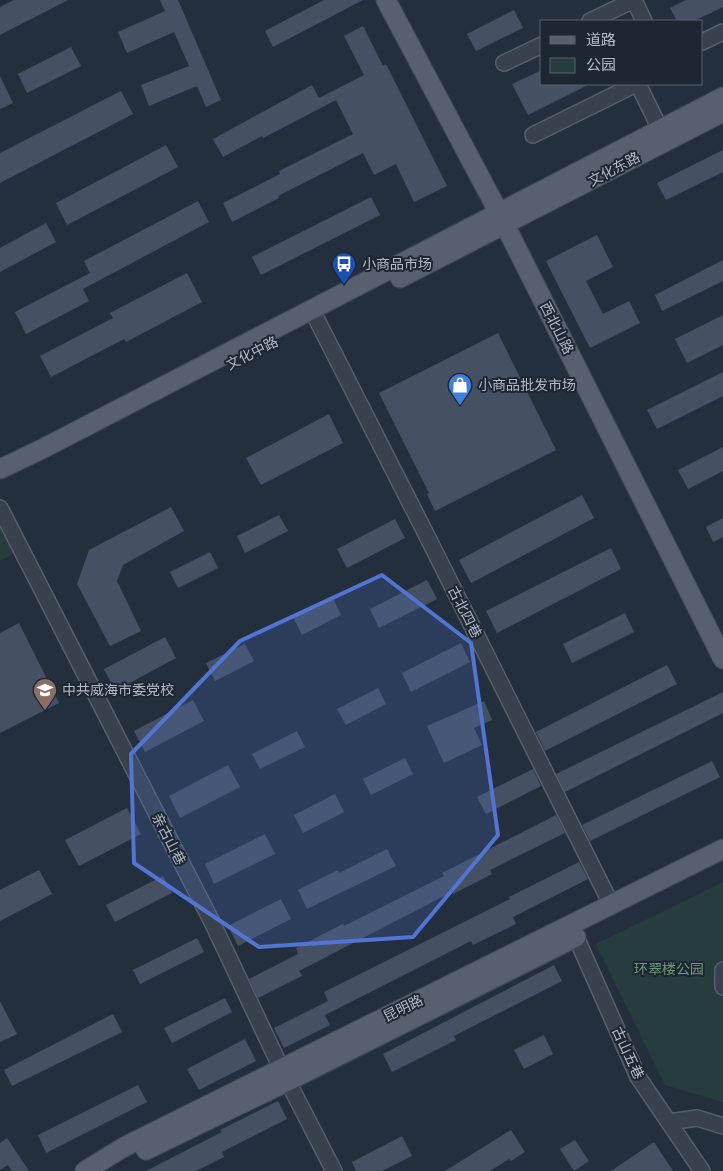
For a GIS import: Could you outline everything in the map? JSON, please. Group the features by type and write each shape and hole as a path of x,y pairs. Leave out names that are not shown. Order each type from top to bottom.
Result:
{"main road":[{"name":"西北山路","path":"386,0 502,219 723,659"},
{"path":"0,469 502,219 660,129 723,97"},
{"name":"文化东路","path":"502,219 723,112"},
{"name":"文化中路","path":"0,481 317,320 502,219"},
{"name":"昆明路","path":"573,931 611,904 723,849"},
{"name":"昆明路","path":"108,1171 285,1074 573,931 723,862"},
{"name":"昆明路","path":"85,1171 124,1147 285,1074"}],"street":[{"path":"592,20 634,0 644,20"},
{"path":"703,42 723,32"},
{"path":"504,63 540,45"},
{"path":"534,135 635,85"},
{"path":"638,85 660,129"},
{"name":"古北四巷","path":"317,320 611,904"},
{"name":"亲古山巷","path":"0,508 212,922 334,1171"},
{"name":"古山五巷","path":"573,931 638,1077 702,1171"},
{"path":"723,970 723,987"},
{"path":"669,1122 697,1118 723,1126"}],"highlighted area":[{"path":"382,575 471,643 498,835 413,937 259,947 134,863 131,754 240,641"}],"green space":[{"path":"0,521 17,552 0,561"},
{"name":"环翠楼公园","path":"723,882 723,1102 665,1085 596,944"}],"building":[{"path":"14,0 68,0 0,35 0,7"},
{"path":"160,0 178,0 221,100 206,107 197,86 149,106 141,85 189,66 174,32 127,53 118,32 165,11"},
{"path":"324,0 363,0 273,47 265,31"},
{"path":"686,0 723,0 723,7 696,20 676,20 670,8"},
{"path":"514,10 523,28 476,51 467,34"},
{"path":"363,26 383,66 386,64 447,186 414,202 396,164 374,175 363,153 278,196 279,198 232,222 223,203 280,174 279,171 353,134 336,100 223,157 213,139 312,85 319,98 364,75 344,36"},
{"path":"71,47 81,66 27,93 18,74"},
{"path":"540,71 540,85 588,85 528,115 512,84"},
{"path":"0,76 13,103 0,109"},
{"path":"121,91 133,114 0,183 0,153"},
{"path":"166,145 178,167 67,225 56,203"},
{"path":"723,150 723,172 666,200 657,183"},
{"path":"371,197 380,215 261,275 252,257"},
{"path":"198,201 209,222 83,289 89,301 26,334 15,312 90,273 84,261"},
{"path":"46,223 56,242 0,272 0,248"},
{"path":"597,235 613,267 586,281 603,314 629,301 640,323 590,348 546,261"},
{"path":"723,260 723,281 662,311 655,295"},
{"path":"187,273 202,302 126,342 124,339 51,377 40,356 113,318 110,313"},
{"path":"723,315 723,345 687,363 675,339"},
{"name":"小商品批发市场","path":"498,333 556,450 435,511 427,494 429,493 379,393"},
{"path":"723,372 723,396 657,429 647,410"},
{"path":"329,414 343,443 261,485 246,458"},
{"path":"723,447 723,471 688,489 678,470"},
{"path":"582,495 594,518 471,583 459,560"},
{"path":"171,507 184,531 123,565 117,581 141,631 110,646 77,584 89,550"},
{"path":"279,515 288,531 245,553 237,536"},
{"path":"723,518 723,537 713,542 706,527"},
{"path":"395,519 405,538 347,568 337,549"},
{"path":"611,548 621,569 497,633 486,611"},
{"path":"210,552 218,568 178,588 170,572"},
{"path":"427,580 437,599 379,628 370,609"},
{"path":"333,598 341,615 302,635 293,617"},
{"path":"625,613 634,632 572,663 563,644"},
{"path":"19,623 59,703 0,733 0,633"},
{"path":"165,637 176,658 115,691 104,669"},
{"path":"461,643 470,662 411,692 402,673"},
{"path":"245,644 254,661 215,681 206,663"},
{"path":"667,665 677,684 545,751 536,732"},
{"path":"378,688 386,704 346,725 337,709"},
{"path":"723,692 723,713 565,792 556,774"},
{"path":"193,700 204,721 145,752 134,731"},
{"path":"484,701 492,720 474,728 482,745 444,763 427,726"},
{"path":"297,731 305,747 260,769 252,754"},
{"path":"405,758 413,774 371,795 363,779"},
{"path":"712,761 720,777 590,841 582,825"},
{"path":"228,765 240,787 180,818 169,796"},
{"path":"533,769 541,786 486,814 477,797"},
{"path":"335,794 344,812 303,833 294,815"},
{"path":"127,808 141,834 79,866 65,840"},
{"path":"556,815 565,833 490,870 492,874 453,894 452,892 299,971 302,976 258,998 249,979 298,954 296,948 444,876 442,873"},
{"path":"265,834 275,854 214,884 205,864"},
{"path":"387,849 396,866 307,909 298,890 338,870 339,873"},
{"path":"579,862 588,879 513,917 516,924 473,945 471,941 325,1015 330,1025 284,1048 274,1028 328,1001 324,992 510,899 509,897"},
{"path":"39,870 52,894 0,921 0,890"},
{"path":"163,876 172,893 115,922 106,905"},
{"path":"281,899 291,919 238,946 228,926"},
{"path":"197,938 204,952 140,984 133,970"},
{"path":"554,965 562,981 454,1036 456,1040 392,1072 383,1054"},
{"path":"225,998 232,1012 172,1043 164,1028"},
{"path":"0,1001 17,1034 0,1042"},
{"path":"113,1014 122,1032 12,1086 4,1070"},
{"path":"544,1035 553,1054 524,1069 514,1050"},
{"path":"245,1039 256,1061 199,1090 187,1069"},
{"path":"138,1085 147,1102 46,1153 38,1135"},
{"path":"278,1101 287,1119 222,1152 224,1157 196,1171 146,1171 222,1132 220,1130"},
{"path":"511,1130 525,1152 511,1161 509,1159 490,1171 445,1171"},
{"path":"402,1136 412,1156 382,1171 356,1171 352,1162"},
{"path":"7,1138 29,1171 12,1171 8,1165 0,1170 0,1143"},
{"path":"575,1140 589,1161 574,1171 560,1149"},
{"path":"654,1142 673,1171 611,1171"}],"place":[{"name":"小商品市场","path":"344,285"},
{"name":"小商品批发市场","path":"460,406"},
{"name":"中共威海市委党校","path":"45,711"}]}
